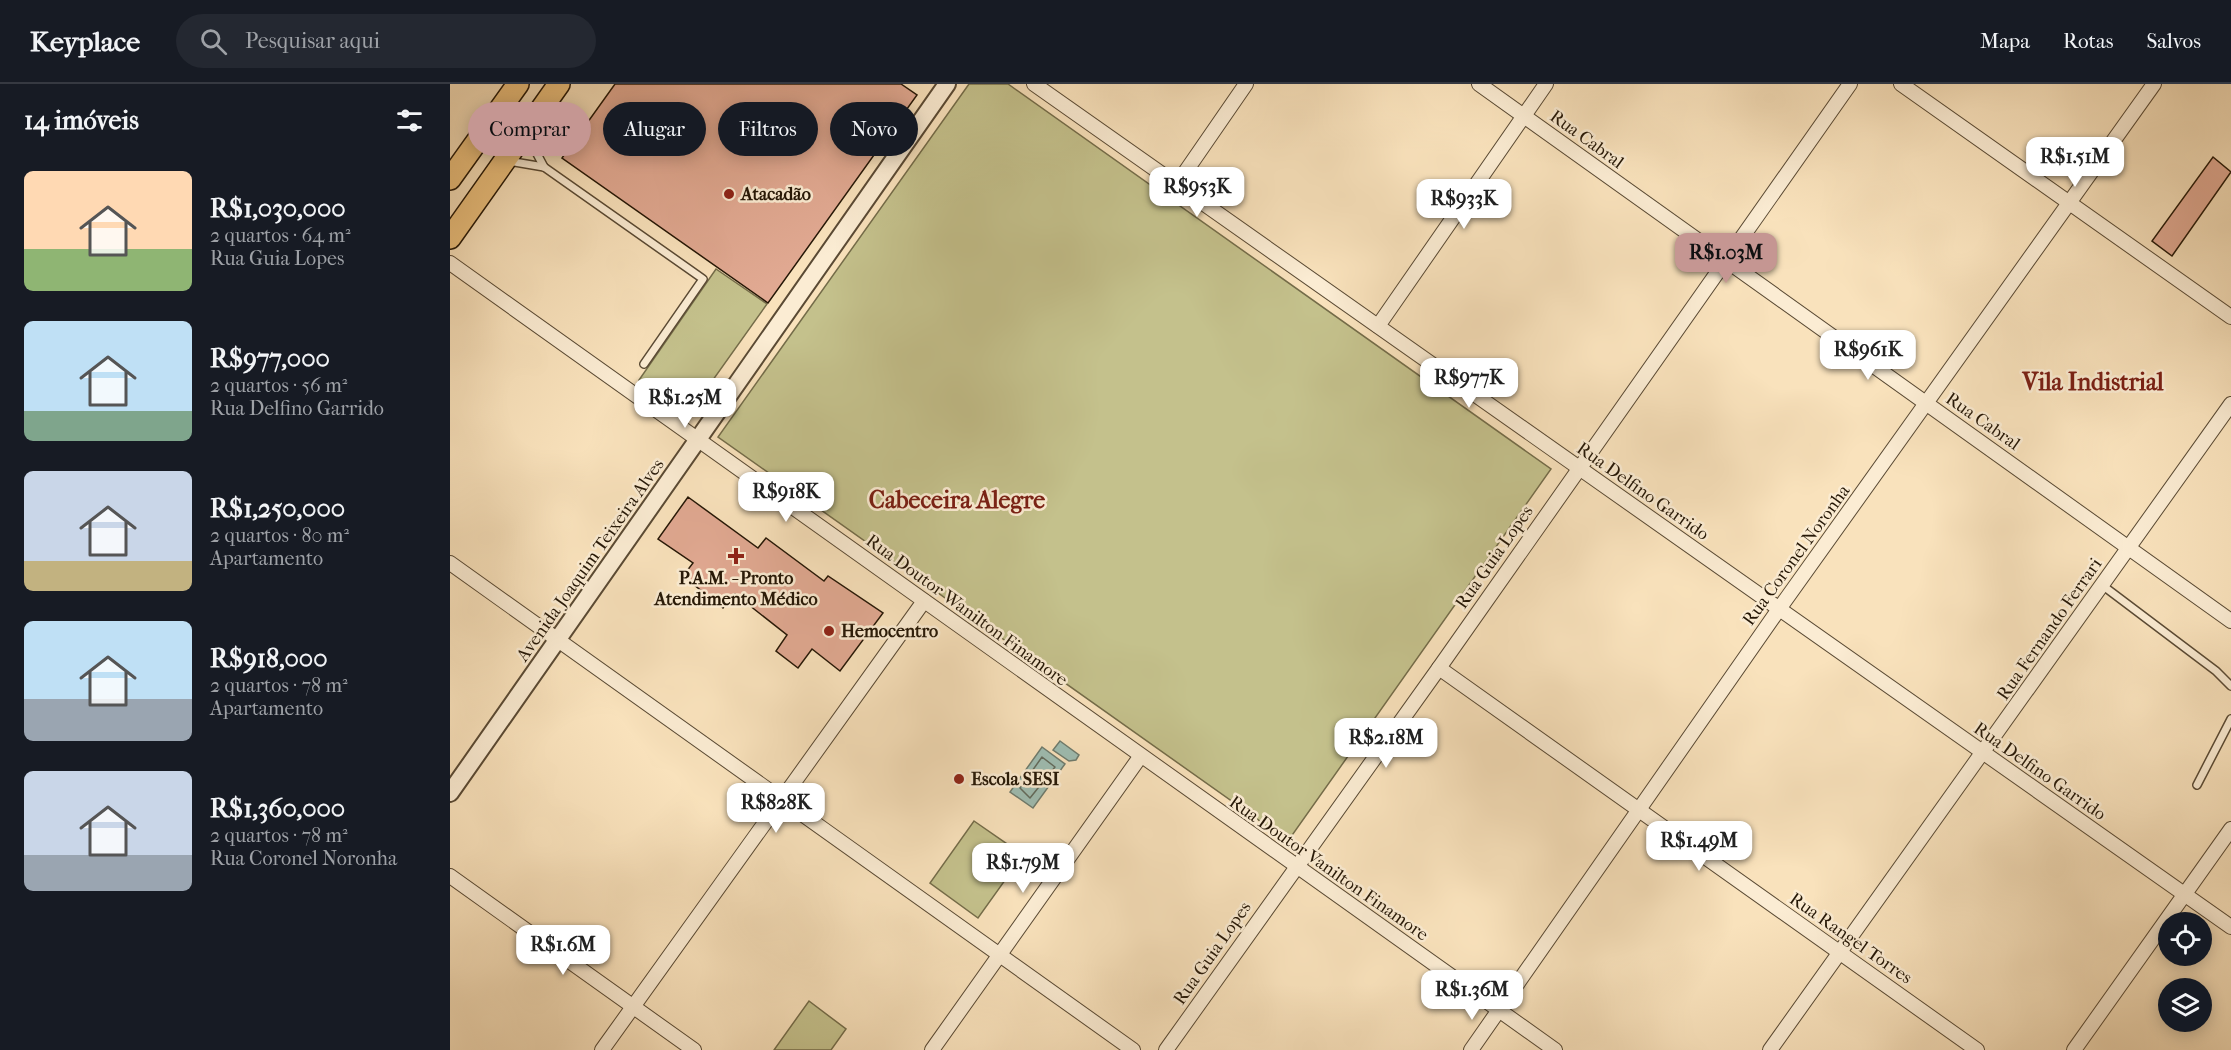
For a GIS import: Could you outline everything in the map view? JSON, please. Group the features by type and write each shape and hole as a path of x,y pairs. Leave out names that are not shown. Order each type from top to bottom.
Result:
{"main road":[{"path":"450,179 518,84"},
{"path":"545,102 558,84"},
{"path":"450,238 508,156"}],"street":[{"name":"Avenida Joaquim Teixeira Alves","path":"450,793 947,84"},
{"name":"Rua Delfino Garrido","path":"1034,84 2231,927"},
{"path":"1177,184 1246,84"},
{"name":"Rua Cabral","path":"1479,84 2231,621"},
{"path":"1378,326 1546,84"},
{"name":"Rua Guia Lopes","path":"1166,1050 1439,668 1578,467 1850,84"},
{"path":"1901,84 2231,317"},
{"name":"Rua Coronel Noronha","path":"1471,1050 1779,609 2154,84"},
{"name":"Rua Doutor Wanilton Finamore","path":"450,263 1140,757"},
{"name":"Rua Fernando Ferrari","path":"1770,1050 1838,951 2231,404"},
{"path":"450,563 1133,1050"},
{"path":"602,1050 924,601"},
{"name":"Rua Rangel Torres","path":"1439,668 1977,1050"},
{"path":"932,1050 1140,757"},
{"name":"Rua Doutor Vanilton Finamore","path":"1140,757 1555,1050"},
{"path":"2074,1050 2231,829"},
{"path":"450,876 694,1050"}],"lane":[{"path":"538,156 544,167"},
{"path":"504,161 544,167 703,279 644,364"},
{"path":"2102,585 2216,671 2231,686"},
{"path":"2197,785 2231,719"}],"shaded area":[{"path":"969,84 1008,84 1551,469 1288,841 718,437"},
{"path":"716,269 767,304 688,415 639,380"},
{"path":"974,821 1023,855 978,918 930,883"},
{"path":"809,1001 846,1029 831,1050 774,1050"}],"water":[{"path":"1060,741 1079,755 1076,760 1069,761 1053,750"},
{"path":"1042,747 1065,764 1033,808 1010,792"}],"building":[{"name":"Atacadão","path":"615,84 901,84 917,95 912,102 830,102 830,156 873,156 768,303 562,158 563,156 591,156 591,118"},
{"path":"2213,157 2231,172 2172,256 2152,241"},
{"path":"688,497 758,548 766,538 824,581 828,576 883,613 840,671 812,649 798,668 776,651 787,635 735,594 723,608 683,576 693,563 658,539"}],"place":[{"name":"Atacadão","path":"729,194"},
{"name":"P.A.M. - Pronto Atendimento Médico","path":"736,556"},
{"name":"Hemocentro","path":"829,631"},
{"name":"Escola SESI","path":"959,779"}],"district":[{"name":"Vila Indistrial","path":"2093,382"},
{"name":"Cabeceira Alegre","path":"957,500"}]}
